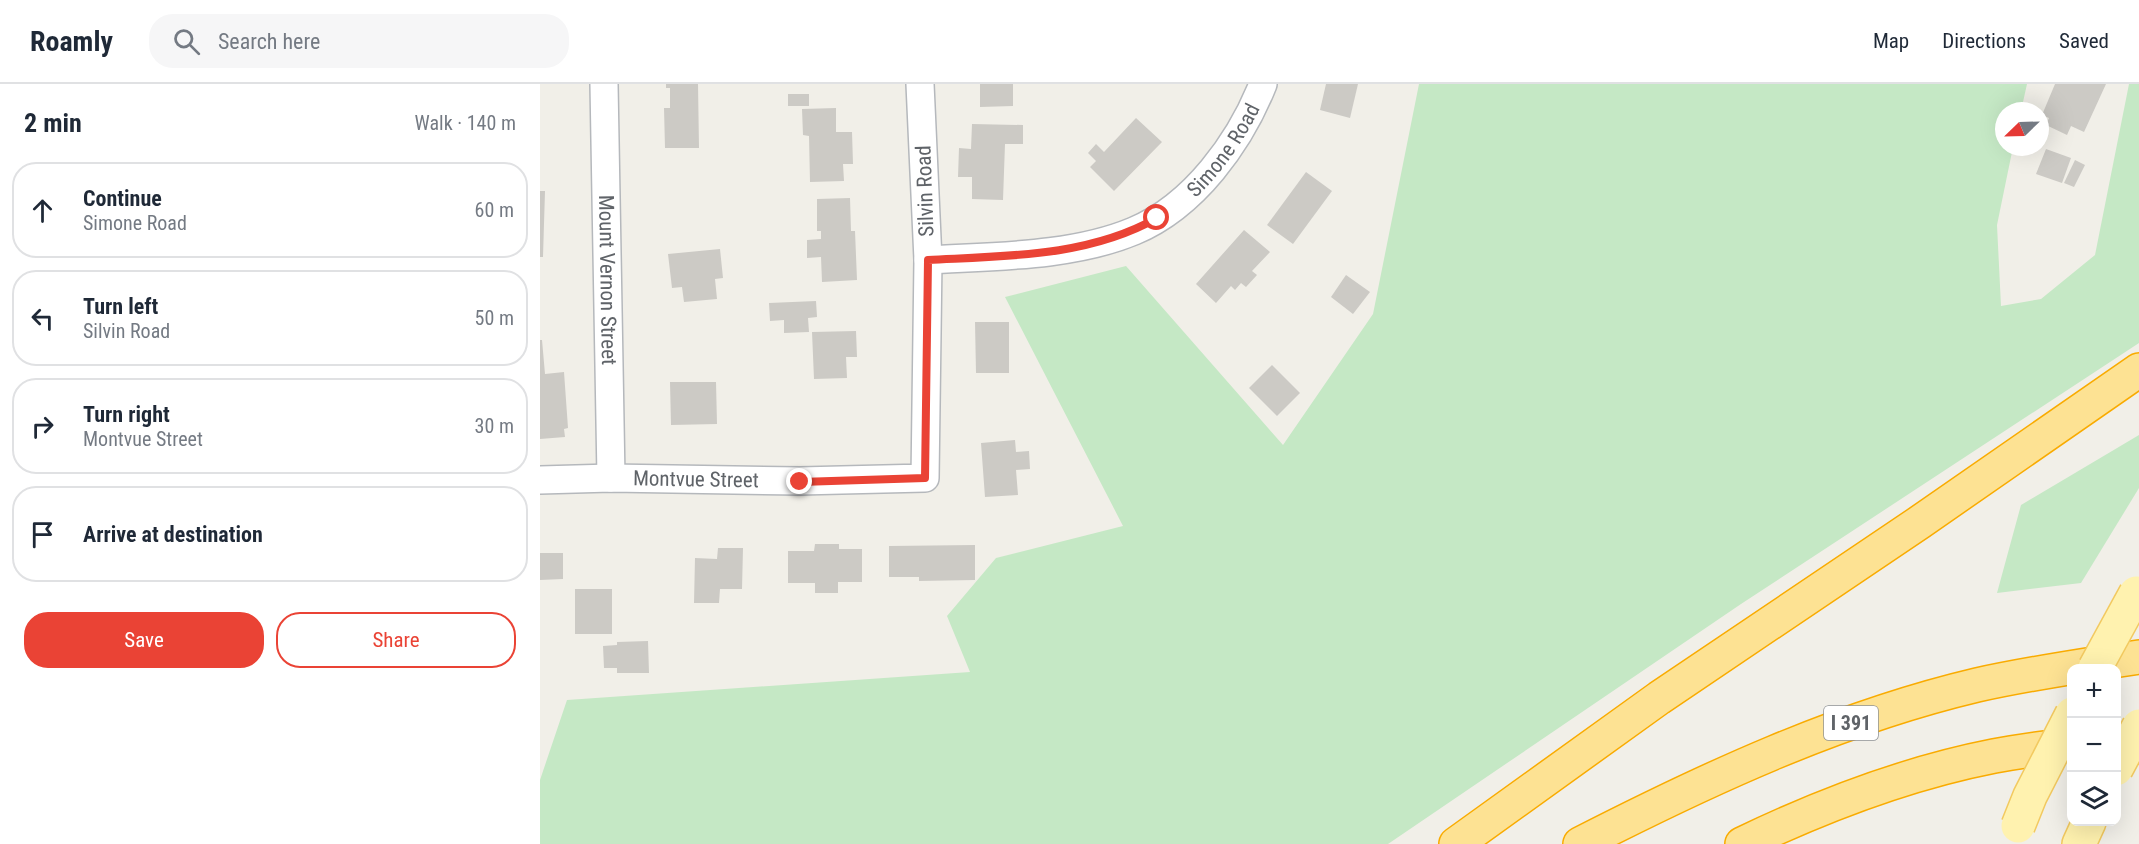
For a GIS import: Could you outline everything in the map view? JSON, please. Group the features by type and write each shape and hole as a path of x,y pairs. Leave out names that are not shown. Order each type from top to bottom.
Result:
{"highway":[{"path":"1456,844 1659,698 1911,529 2139,370"},
{"path":"2038,673 2139,647"},
{"name":"I 391","path":"1581,844 1704,783 1835,728 1940,695 2038,673 2139,657"},
{"path":"2121,736 2139,734"},
{"path":"1742,844 1850,798 1916,777 1993,756 2067,745"},
{"path":"2121,747 2139,746"},
{"path":"1993,756 2067,750"}],"main road":[{"path":"2098,664 2137,590"},
{"path":"2014,835 2030,796 2070,718"},
{"path":"2121,760 2139,726"},
{"path":"2079,844 2087,826"}],"street":[{"name":"Mount Vernon Street","path":"604,84 611,478"},
{"name":"Silvin Road","path":"920,84 928,260 925,478"},
{"name":"Simone Road","path":"928,260 1017,255 1062,249 1112,239 1136,230 1178,203 1217,164 1235,140 1250,114 1263,84"},
{"name":"Montvue Street","path":"540,480 611,478 800,482 925,478"}],"green space":[{"path":"1419,84 2027,84 2023,102 1995,102 1995,156 2011,156 1997,225 2001,306 2041,299 2095,255 2129,84 2139,84 2139,343 1741,604 1388,844 540,844 540,780 567,700 970,672 947,616 996,558 1123,526 1005,297 1126,266 1283,445 1373,314"},
{"path":"2139,435 2139,488 2081,583 1997,593 2021,505"}],"building":[{"path":"666,84 698,84 699,148 665,148 664,108 670,108 670,88 666,88"},
{"path":"980,84 1013,84 1013,106 980,107"},
{"path":"1326,84 1358,84 1350,118 1320,110"},
{"path":"2055,84 2106,84 2084,132 2071,126 2067,135 2049,126 2047,102"},
{"path":"788,94 809,94 809,106 788,106"},
{"path":"836,108 836,132 852,132 853,164 843,164 844,181 810,182 809,136 803,135 802,109"},
{"path":"1136,118 1162,142 1114,191 1090,167 1096,161 1088,153 1096,144 1104,152"},
{"path":"972,124 1023,125 1023,144 1005,144 1003,200 972,199 972,177 958,177 959,148 971,149"},
{"path":"2049,150 2071,158 2062,183 2036,174 2043,156 2049,156"},
{"path":"2075,160 2085,165 2074,187 2064,183"},
{"path":"1306,172 1332,191 1293,244 1267,225"},
{"path":"540,191 545,191 543,257 540,257"},
{"path":"850,198 851,231 855,231 857,280 822,282 821,257 807,258 807,240 821,239 821,231 817,231 817,199"},
{"path":"1244,230 1270,252 1252,271 1257,275 1246,287 1241,283 1235,290 1231,286 1216,303 1196,284"},
{"path":"720,249 723,278 715,279 717,299 684,302 682,287 672,288 668,254"},
{"path":"1346,275 1370,292 1353,314 1331,297"},
{"path":"816,301 817,317 808,318 809,332 784,333 784,320 770,321 769,303"},
{"path":"975,322 1009,322 1009,373 976,373"},
{"path":"856,331 857,357 846,357 847,378 814,379 812,332"},
{"path":"540,340 542,340 545,374 564,372 568,428 564,429 565,437 540,439"},
{"path":"1272,365 1300,393 1277,416 1249,388"},
{"path":"670,382 716,382 717,424 671,425"},
{"path":"1015,440 1016,452 1029,451 1030,469 1016,470 1018,495 985,497 981,443"},
{"path":"815,544 839,544 839,549 862,549 862,582 838,582 838,593 815,593 815,583 788,583 788,551 814,551"},
{"path":"975,545 975,580 919,581 919,577 889,577 889,546"},
{"path":"718,548 743,548 742,589 720,589 719,603 694,603 695,558 717,559"},
{"path":"540,553 563,553 563,579 540,580"},
{"path":"575,589 612,589 612,634 575,634"},
{"path":"648,641 649,673 617,673 617,668 604,668 603,646 617,645 617,642"}],"route":[{"path":"800,482 925,478 928,260 1017,255 1062,249 1112,239 1136,230 1157,218"}]}
